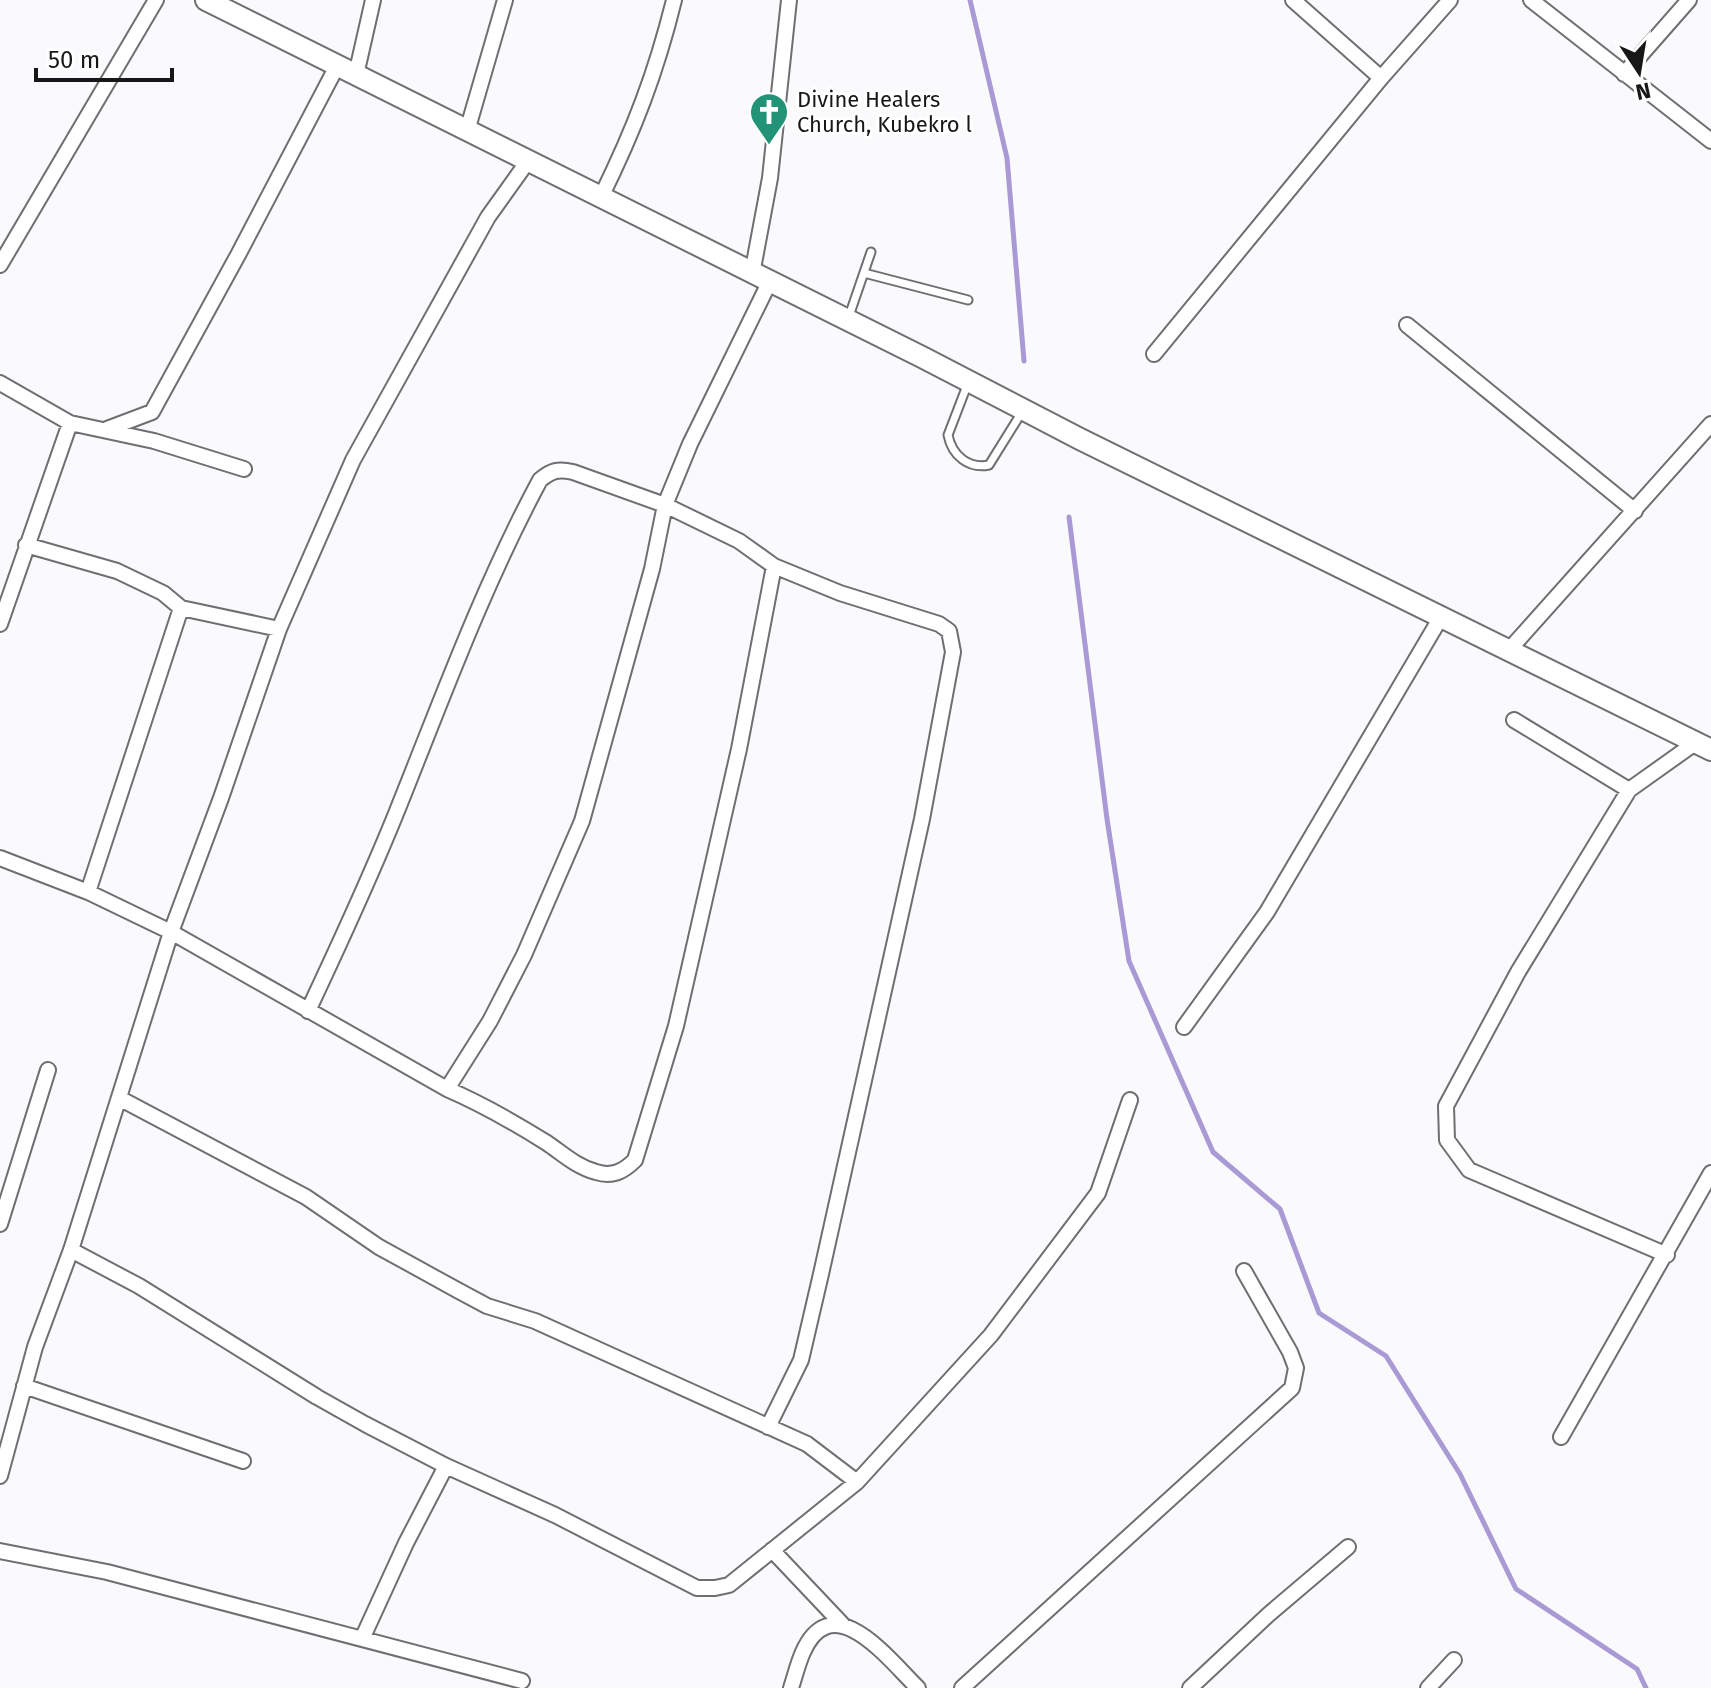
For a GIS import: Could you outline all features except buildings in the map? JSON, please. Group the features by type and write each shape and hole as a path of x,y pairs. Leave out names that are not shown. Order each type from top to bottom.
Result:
{"main road":[{"path":"206,0 1703,747"}],"street":[{"path":"0,265 156,0"},
{"path":"356,75 373,0"},
{"path":"467,131 505,0"},
{"path":"601,197 629,140 659,63 674,0"},
{"path":"447,1089 490,1021 524,955 582,821 652,569 665,505 761,279 789,0"},
{"path":"1293,0 1381,78"},
{"path":"1154,354 1381,78 1450,0"},
{"path":"1531,0 1711,141"},
{"path":"1624,74 1689,0"},
{"path":"154,441 152,412 337,66"},
{"path":"0,1476 35,1347 71,1250 171,932 279,629 353,460 488,217 528,161"},
{"path":"1407,325 1635,511"},
{"path":"0,383 70,423 154,441 244,469"},
{"path":"107,429 152,412"},
{"path":"0,624 70,423"},
{"path":"1509,650 1635,511 1705,441 1711,424"},
{"path":"308,1011 396,815 477,611 514,528 540,480 557,469 665,505 739,541 774,566 840,593 939,624 949,631 953,652 922,819 818,1288 801,1360 768,1427"},
{"path":"26,545 117,571 163,593 181,608 253,626 279,629"},
{"path":"0,858 88,892 171,932 447,1089 486,1106 575,1164 597,1173 616,1174 635,1160 676,1026 739,749 774,566"},
{"path":"88,892 181,608"},
{"path":"1184,1027 1267,912 1441,617"},
{"path":"1514,720 1629,790"},
{"path":"1667,1255 1469,1170 1447,1140 1446,1106 1518,972 1629,790 1703,747"},
{"path":"0,1224 48,1070"},
{"path":"119,1098 306,1197 379,1247 487,1306 535,1321 807,1444 857,1482"},
{"path":"71,1250 139,1286 317,1397 446,1466 555,1515 697,1588 729,1585 857,1482 991,1335 1098,1193 1130,1100"},
{"path":"1561,1437 1711,1173"},
{"path":"962,1688 1292,1388 1296,1368 1290,1352 1244,1271"},
{"path":"24,1386 243,1461"},
{"path":"362,1639 446,1466"},
{"path":"1190,1688 1268,1615 1348,1547"},
{"path":"772,1550 842,1624 864,1635 918,1688"},
{"path":"0,1551 107,1572 522,1681"},
{"path":"791,1688 803,1650 822,1628 842,1624"},
{"path":"1428,1688 1454,1660"}],"lane":[{"path":"847,321 871,252"},
{"path":"864,273 968,300"},
{"path":"969,382 948,435 956,453 966,462 977,467 989,465 1023,410"}],"waterway":[{"path":"970,0 1007,158 1024,361"},
{"path":"1069,517 1107,819 1129,961 1213,1152 1280,1209 1319,1313 1386,1356 1460,1474 1516,1589 1637,1669 1646,1688"}],"place":[{"name":"Divine Healers Church, Kubekro l","path":"769,146"}]}
